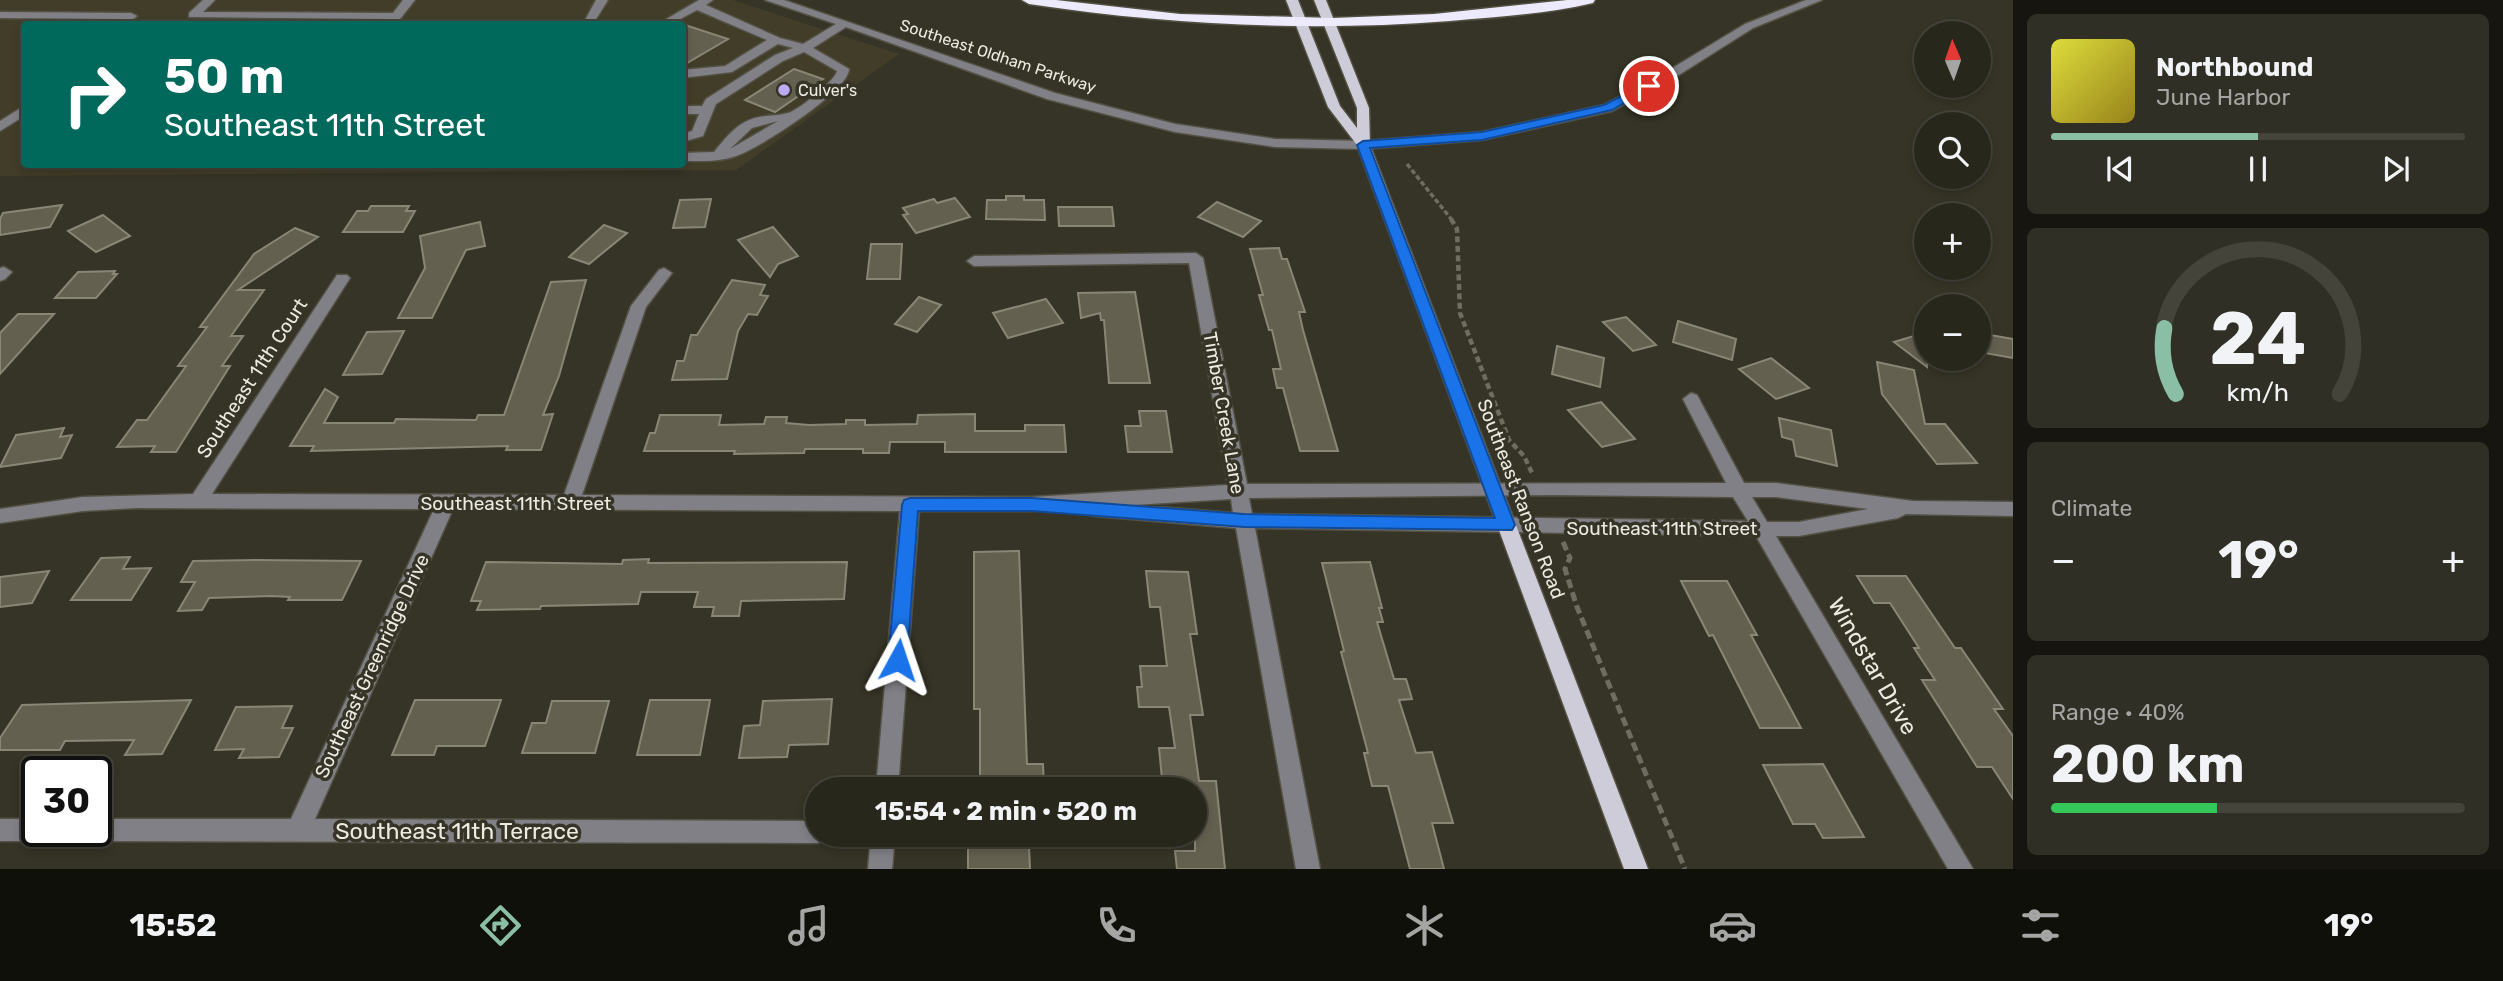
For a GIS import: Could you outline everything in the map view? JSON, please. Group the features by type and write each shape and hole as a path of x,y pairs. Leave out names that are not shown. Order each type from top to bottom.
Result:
{"highway":[{"path":"1029,0 1107,13 1300,22 1537,11 1588,0"}],"main road":[{"name":"Southeast Ranson Road","path":"1292,0 1334,107 1363,145 1636,869"},
{"name":"Southeast Ranson Road","path":"1320,0 1363,108 1363,145"}],"street":[{"path":"209,0 193,15 393,20 409,0"},
{"path":"590,21 602,0"},
{"name":"Southeast Oldham Parkway","path":"771,0 845,23 1051,96 1175,128 1275,143 1363,145 1482,136 1608,108 1670,75 1749,26 1816,0"},
{"path":"669,21 702,3 776,40 805,48 835,63 843,69 844,75 833,87 789,117 777,116 752,122 739,130 718,156 686,157"},
{"path":"0,15 131,16 125,21"},
{"path":"686,137 698,133 710,102 779,58 805,48 845,23"},
{"path":"686,74 728,69 776,40"},
{"path":"686,110 706,110"},
{"path":"0,127 21,112"},
{"name":"Timber Creek Lane","path":"974,261 1196,258 1308,869"},
{"path":"570,503 639,306 663,273"},
{"name":"Southeast 11th Court","path":"198,501 342,278"},
{"name":"Windstar Drive","path":"1691,399 1740,489 1961,869"},
{"name":"Southeast 11th Street","path":"0,516 83,504 198,501 1032,504 1239,491 1492,489 1776,490 1913,508 2013,509"},
{"name":"Southeast Greenridge Drive","path":"298,830 447,502"},
{"name":"Southeast 11th Street","path":"1032,504 1244,521 1763,529 1799,529 1913,508"},
{"path":"888,777 910,505"},
{"path":"0,830 21,830"},
{"name":"Southeast 11th Terrace","path":"112,830 805,832"},
{"path":"880,869 882,847"}],"path":[{"path":"1407,164 1445,209 1457,229 1460,313 1509,440 1524,456"},
{"path":"1570,558 1565,569 1577,607 1685,869"}],"shaded area":[{"path":"0,0 733,0 899,54 736,170 0,176"}],"building":[{"path":"686,25 728,39 686,64"},
{"name":"Culver's","path":"794,69 823,79 775,112 745,100"},
{"path":"1006,196 1044,200 1045,220 986,219 987,200 1006,200"},
{"path":"955,198 970,217 916,233 903,215 908,214 903,208 934,199 937,203"},
{"path":"711,199 705,227 673,228 680,200"},
{"path":"1217,202 1261,221 1243,237 1198,217"},
{"path":"62,205 50,227 0,235 0,219 3,213"},
{"path":"371,206 409,206 406,211 415,211 403,232 343,232 357,211 368,211"},
{"path":"1058,207 1112,207 1114,226 1059,226"},
{"path":"103,215 130,236 96,252 68,231"},
{"path":"480,222 485,246 466,250 432,318 398,318 425,268 420,236"},
{"path":"604,225 627,233 589,264 569,257"},
{"path":"773,227 798,256 778,264 770,277 738,240"},
{"path":"295,228 318,237 238,290 264,290 231,336 243,336 222,366 230,366 176,452 151,452 155,446 117,447 137,420 147,420 186,366 178,366 207,327 200,327 254,254"},
{"path":"871,244 902,244 900,279 867,279"},
{"path":"1279,248 1282,259 1287,259 1305,312 1299,312 1303,330 1338,451 1300,451 1283,388 1277,388 1273,369 1281,369 1272,330 1269,330 1259,295 1263,295 1250,249"},
{"path":"115,271 113,274 117,274 96,298 55,298 78,272"},
{"path":"586,280 559,376 543,415 553,414 541,450 506,450 508,446 311,451 314,446 290,446 325,389 338,397 324,423 394,423 396,419 476,420 478,415 504,415 551,282"},
{"path":"732,280 765,285 760,295 768,296 757,315 748,314 738,331 727,379 672,380 677,361 684,361 691,335 697,335"},
{"path":"1135,292 1150,383 1109,383 1104,320 1101,320 1100,313 1081,318 1078,293"},
{"path":"919,297 941,305 917,332 895,324"},
{"path":"1046,299 1063,323 1008,338 993,313"},
{"path":"18,314 54,314 0,374 0,333"},
{"path":"1626,317 1656,345 1633,351 1603,322"},
{"path":"1678,321 1736,339 1732,360 1673,342"},
{"path":"404,331 382,374 343,375 367,332"},
{"path":"1991,335 2013,339 2013,358 1991,354"},
{"path":"1914,336 1914,357 1894,342"},
{"path":"1557,346 1604,358 1600,387 1552,374"},
{"path":"1771,358 1809,388 1776,399 1739,369"},
{"path":"1877,362 1914,370 1925,424 1945,424 1977,463 1937,464 1882,394"},
{"path":"1601,402 1635,439 1602,447 1568,410"},
{"path":"1139,411 1166,411 1172,452 1128,452 1125,426 1141,426"},
{"path":"975,414 975,431 1025,431 1025,425 1064,425 1066,452 945,452 945,442 890,442 889,453 863,453 863,449 805,449 804,453 734,454 735,451 644,451 650,433 655,433 660,415 721,415 719,425 764,424 766,417 787,417 786,423 846,424 846,420 865,420 865,425 917,424 918,415"},
{"path":"1779,418 1831,430 1837,466 1796,456 1793,440 1782,437"},
{"path":"64,428 60,437 72,435 61,458 0,467 16,435"},
{"path":"1019,551 1027,764 1043,764 1044,777 980,777 980,709 974,709 974,552"},
{"path":"130,557 123,569 151,568 131,600 71,600 101,558"},
{"path":"649,559 648,563 847,562 844,599 741,601 739,616 712,616 714,607 694,607 698,592 641,592 638,604 541,606 540,609 477,610 481,601 471,601 486,562 622,564 623,560"},
{"path":"193,561 361,561 342,600 288,600 290,597 272,596 209,598 202,610 178,611 195,582 181,582"},
{"path":"1370,562 1382,608 1379,608 1383,622 1377,622 1394,679 1406,679 1412,699 1399,700 1416,753 1432,752 1453,823 1432,823 1444,869 1410,869 1388,786 1372,786 1364,753 1368,753 1341,652 1344,651 1322,563"},
{"path":"49,571 32,603 0,607 0,577"},
{"path":"1146,571 1188,572 1197,634 1190,634 1203,715 1190,715 1198,777 1162,777 1159,748 1175,748 1169,707 1139,707 1137,687 1142,687 1140,666 1167,666 1160,607 1150,607"},
{"path":"1857,576 1906,576 1955,648 1961,648 2003,709 1994,709 2013,736 2013,799 1992,767 1977,767 1922,680 1935,680 1914,648 1919,648 1890,603 1874,603"},
{"path":"1681,581 1727,581 1757,635 1751,635 1801,728 1760,728 1713,635 1709,636"},
{"path":"832,699 828,744 789,745 787,757 739,758 744,726 760,725 763,701"},
{"path":"191,700 162,754 125,755 134,740 65,741 60,750 0,750 0,738 22,705"},
{"path":"415,700 501,700 485,746 437,746 434,755 392,755"},
{"path":"650,700 710,700 700,755 637,755"},
{"path":"552,701 609,701 595,753 522,753 532,723 546,723"},
{"path":"292,706 282,728 293,728 279,757 239,758 244,749 215,750 236,707"},
{"path":"1823,764 1864,837 1823,838 1815,824 1793,824 1763,765"},
{"path":"1207,781 1216,781 1225,869 1177,869 1175,851 1195,851 1195,847 1207,847"},
{"path":"968,847 1029,847 1030,869 968,869"}],"place":[{"name":"Culver's","path":"784,90"}],"route":[{"path":"898,660 910,505 1032,504 1244,521 1506,525 1363,145 1482,136 1608,108 1649,86"}]}
